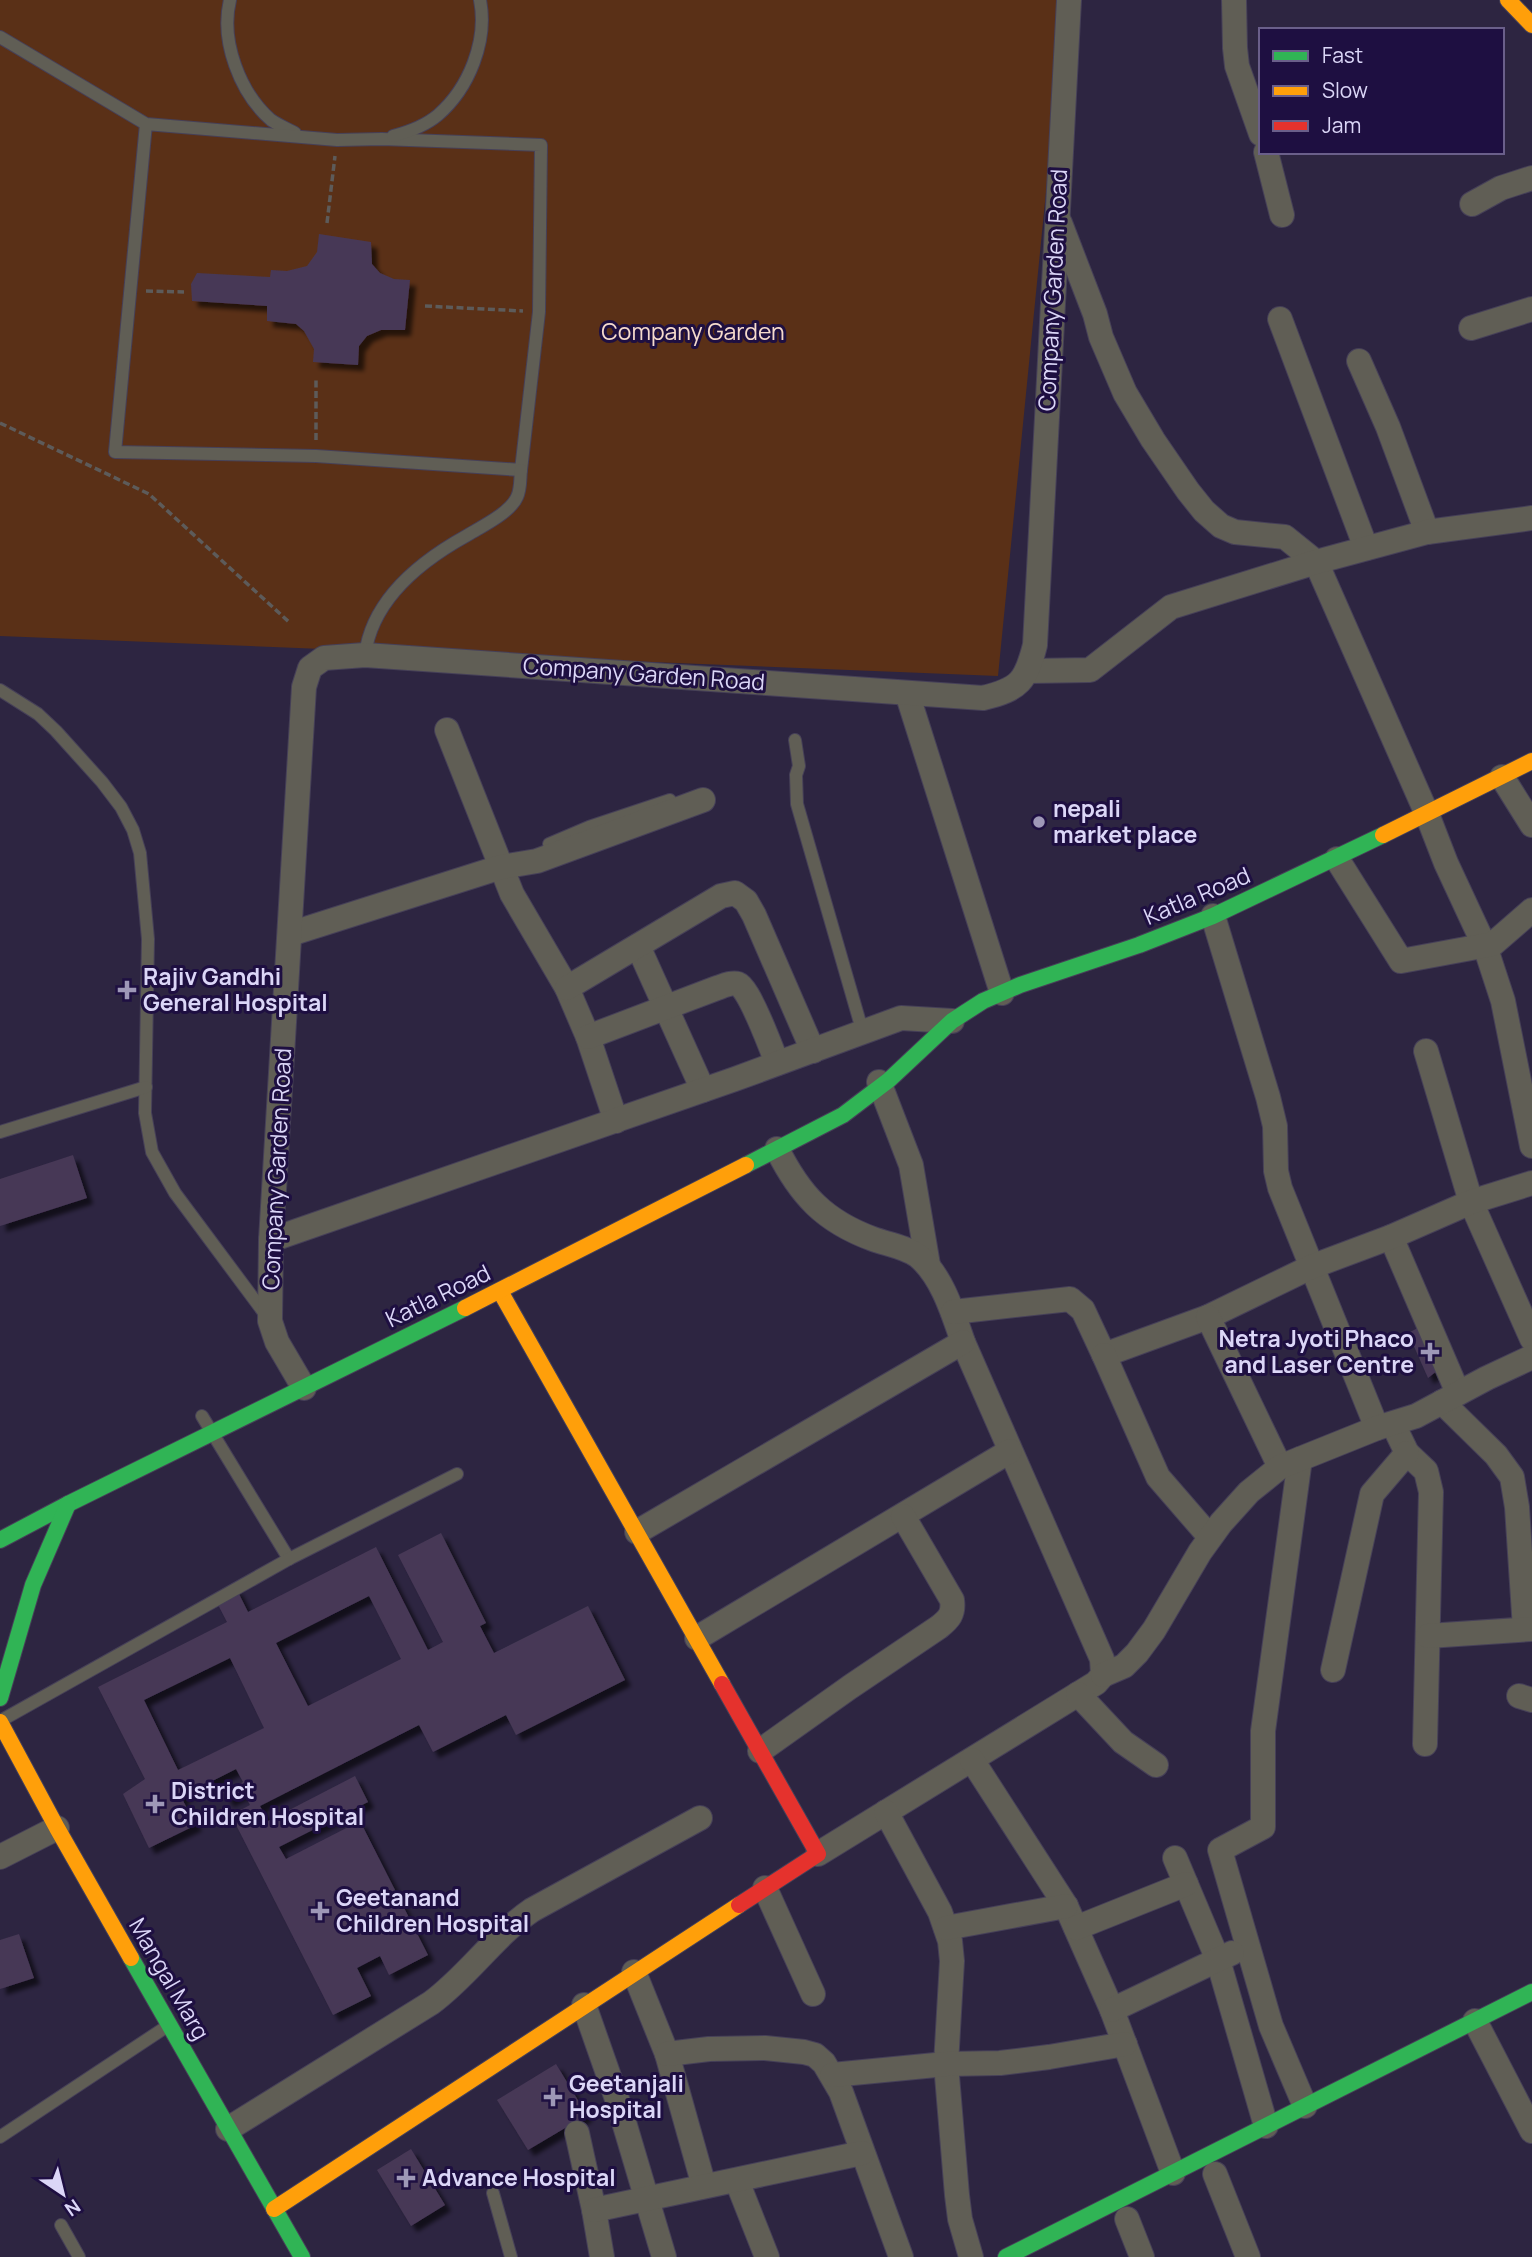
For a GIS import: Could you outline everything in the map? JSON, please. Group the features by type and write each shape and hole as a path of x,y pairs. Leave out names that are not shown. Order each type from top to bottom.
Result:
{"street":[{"name":"Company Garden Road","path":"297,1375 277,1342 270,1321 271,1240 304,687 310,668 324,659 365,655 983,698 1003,693 1018,685 1029,671 1035,645 1069,0"},
{"path":"1234,0 1237,66 1259,128"},
{"path":"1508,0 1532,24"},
{"path":"1267,154 1282,215"},
{"path":"1472,204 1501,188 1532,178"},
{"path":"1057,214 1114,369 1153,440 1188,491 1221,526 1235,532 1284,537 1316,562 1446,863 1485,945 1503,1001 1532,1146"},
{"path":"1471,328 1532,309"},
{"path":"1280,319 1366,548"},
{"path":"1359,361 1388,427 1427,533"},
{"path":"1029,671 1090,670 1171,607 1316,562 1427,533 1532,518"},
{"path":"907,693 1002,993"},
{"path":"447,730 512,894 567,988 588,1037 616,1121"},
{"name":"Katla Road","path":"0,1539 211,1434 297,1375 485,1291 741,1155 777,1149 843,1115 883,1083 951,1021 983,1001 1213,916 1337,859 1532,761"},
{"path":"1502,777 1532,825"},
{"path":"289,934 501,867 537,861 691,798"},
{"path":"1337,859 1401,961 1493,944 1532,910"},
{"path":"567,988 721,895 735,893 746,901 754,915 813,1051"},
{"path":"1213,916 1268,1097 1275,1126 1276,1171 1280,1188 1311,1267 1385,1426 1426,1471 1431,1492 1426,1744"},
{"path":"638,946 703,1090"},
{"path":"588,1037 729,984 739,984 751,1000 777,1063"},
{"path":"271,1240 616,1121 901,1018 951,1021"},
{"path":"1426,1051 1471,1202 1532,1339"},
{"path":"883,1083 911,1165 928,1265 953,1312 963,1342 1102,1659 1103,1675"},
{"name":"Katla Road","path":"855,1089 883,1083"},
{"path":"777,1149 788,1172 829,1218 850,1230 915,1254 928,1265"},
{"path":"1104,1355 1208,1317 1311,1267 1391,1237 1471,1202 1532,1183"},
{"path":"1391,1237 1450,1398 1512,1477 1529,1629 1428,1636"},
{"path":"485,1291 637,1532 818,1854"},
{"path":"953,1312 1070,1299 1083,1310 1158,1477 1210,1537"},
{"path":"1208,1317 1290,1463 1263,1731 1263,1828 1220,1850 1271,2026 1305,2106"},
{"path":"637,1532 963,1342"},
{"path":"274,2209 818,1854 1096,1683 1103,1675 1124,1666 1154,1630 1210,1537 1249,1492 1290,1463 1416,1416 1532,1357"},
{"path":"697,1639 1010,1451"},
{"path":"1333,1670 1372,1494 1407,1452"},
{"path":"0,1698 29,1596 68,1504"},
{"path":"760,1751 949,1619 953,1610 952,1600 902,1516"},
{"path":"1077,1694 1123,1742 1156,1765"},
{"name":"Mangal Marg","path":"0,1722 43,1835 169,2025 302,2257"},
{"path":"972,1760 1066,1906 1112,2010 1173,2173"},
{"path":"886,1812 933,1898 946,1928 952,1961 946,2064 960,2219 971,2257"},
{"path":"228,2129 447,1991 517,1920 532,1910 700,1818"},
{"path":"0,1857 43,1835"},
{"path":"1175,1858 1218,1960 1266,2126"},
{"path":"1076,1928 1186,1884"},
{"path":"765,1888 813,1994"},
{"path":"946,1928 1066,1906"},
{"path":"1112,2010 1249,1945"},
{"path":"634,1972 667,2054 704,2186"},
{"path":"1006,2257 1305,2106 1481,2033 1532,1992"},
{"path":"584,2005 618,2102 664,2257"},
{"path":"1481,2033 1532,2131"},
{"path":"832,2075 946,2064 1031,2060 1125,2045"},
{"path":"667,2054 730,2048 791,2050 815,2055 824,2063 841,2092 901,2257"},
{"path":"577,2133 602,2257"},
{"path":"594,2210 862,2153"},
{"path":"1215,2174 1248,2257"},
{"path":"737,2181 767,2257"},
{"path":"1127,2219 1142,2257"}],"lane":[{"path":"230,0 229,37 241,78 251,97 272,120 299,135"},
{"path":"382,139 413,130 437,116 457,94 472,67 480,38 480,0"},
{"path":"0,37 146,124 337,140 382,139 541,145 539,312 517,497 492,521 421,565 391,596 367,637 365,655"},
{"path":"146,124 115,452 316,457 522,470"},
{"path":"0,690 38,714 57,731 102,782 121,807 133,830 140,853 148,939 146,1130 152,1152 160,1169 199,1227 270,1321"},
{"path":"795,740 799,766 797,804 863,1033"},
{"path":"0,1132 146,1087"},
{"path":"202,1416 289,1559"},
{"path":"0,1722 289,1559 457,1474"},
{"path":"0,2137 169,2025"},
{"path":"493,2193 511,2257"},
{"path":"61,2225 79,2257"}],"path":[{"path":"327,223 337,140"},
{"path":"130,290 184,292"},
{"path":"425,306 539,312"},
{"path":"316,378 316,457"},
{"path":"0,423 149,494 289,622"}],"green space":[{"name":"Company Garden","path":"0,0 1065,0 998,676 0,636"}],"building":[{"path":"319,234 371,242 372,264 380,273 394,279 410,280 405,330 381,330 367,336 359,346 358,365 313,362 314,349 304,331 296,324 267,321 267,306 192,301 191,284 197,273 270,277 271,270 287,271 307,266 317,252"},
{"path":"73,1155 87,1198 0,1226 0,1179"},
{"path":"1424,1325 1442,1367 1428,1378 1408,1333"},
{"path":"441,1533 486,1623 480,1626 494,1653 588,1606 625,1680 516,1735 506,1715 433,1752 419,1725 260,1806 268,1821 355,1776 368,1802 279,1847 286,1859 360,1821 428,1955 389,1975 380,1956 357,1968 371,1996 333,2015 231,1815 250,1805 244,1793 228,1801 223,1792 243,1782 236,1769 181,1797 196,1825 149,1848 123,1794 145,1779 98,1687 227,1622 215,1599 236,1588 248,1612 376,1547 428,1650 443,1642 398,1555","holes":["369,1596 401,1659 308,1706 276,1643","230,1658 264,1728 178,1770 144,1700"]},
{"path":"19,1934 34,1978 0,1989 0,1940"},
{"path":"556,2064 587,2115 528,2150 497,2100"},
{"path":"411,2149 445,2205 411,2226 377,2170"}],"traffic: fast":[{"path":"746,1165 843,1115 889,1080 952,1021 983,1001 1020,985 1139,945 1213,916 1383,835"},
{"path":"0,1540 465,1308"},
{"path":"0,1698 33,1585 68,1504"},
{"path":"131,1958 302,2257"},
{"path":"1006,2257 1532,1992"}],"traffic: slow":[{"path":"1508,0 1532,25"},
{"path":"1383,835 1532,761"},
{"path":"465,1308 746,1165"},
{"path":"500,1291 722,1684"},
{"path":"0,1722 131,1958"},
{"path":"274,2209 739,1905"}],"traffic: jam":[{"path":"722,1684 818,1854 739,1905"}],"place":[{"name":"nepali market place","path":"1039,822"},
{"name":"Rajiv Gandhi General Hospital","path":"127,990"},
{"name":"Netra Jyoti Phaco and Laser Centre","path":"1430,1352"},
{"name":"District Children Hospital","path":"155,1804"},
{"name":"Geetanand Children Hospital","path":"320,1911"},
{"name":"Geetanjali Hospital","path":"553,2097"},
{"name":"Advance Hospital","path":"406,2178"}]}
